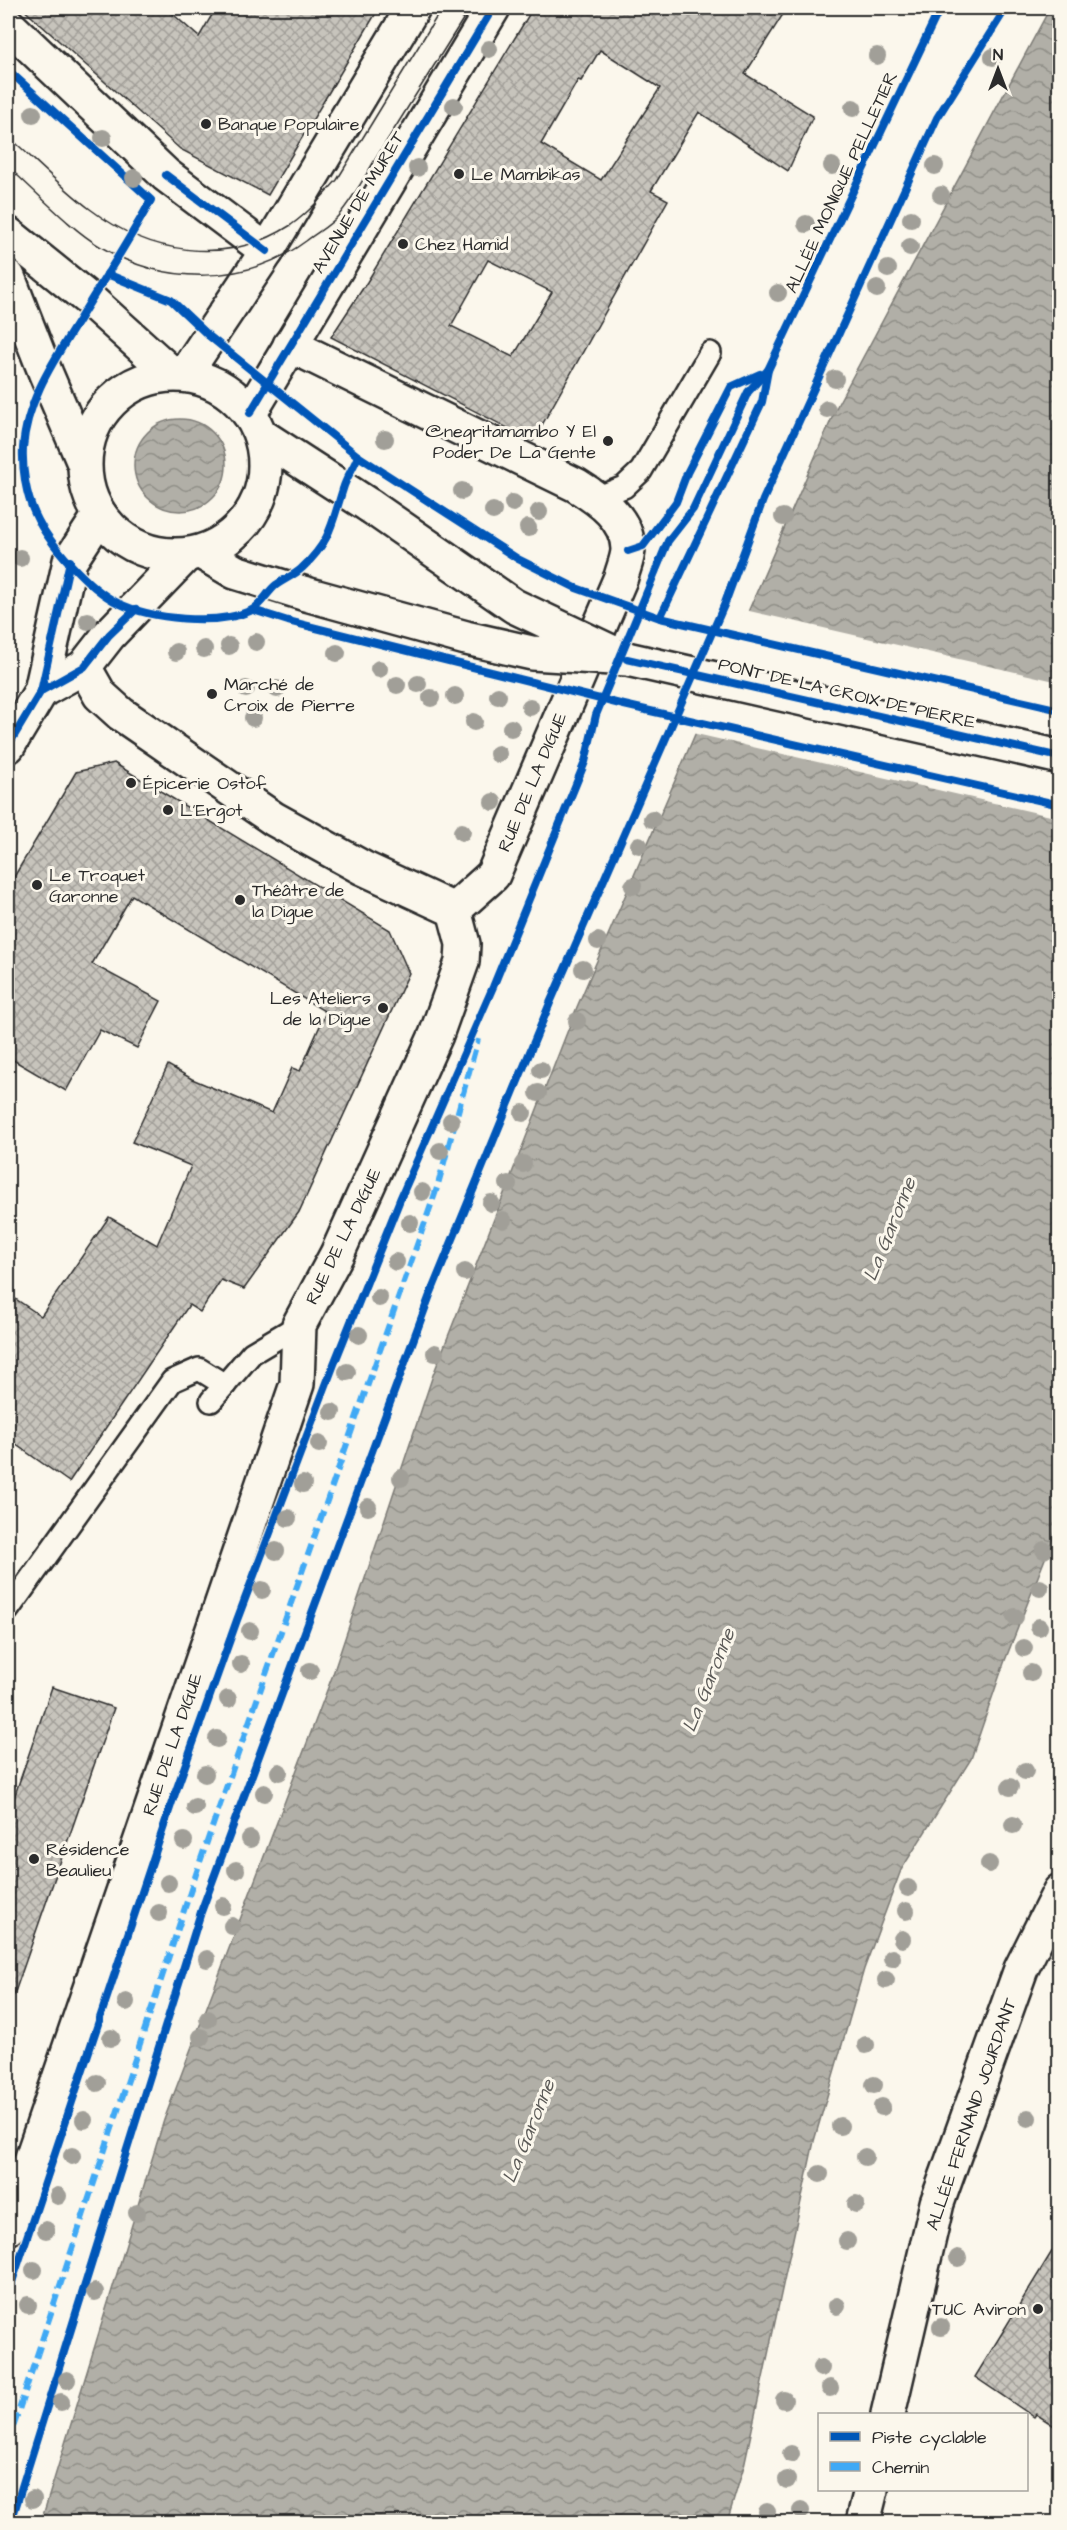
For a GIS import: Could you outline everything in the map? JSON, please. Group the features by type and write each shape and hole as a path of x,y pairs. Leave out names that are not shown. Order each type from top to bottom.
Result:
{"main road":[{"path":"178,375 267,251 413,8"},
{"name":"AVENUE DE MURET","path":"256,425 290,345 493,8"},
{"path":"8,26 166,175 267,251"},
{"path":"8,234 178,375"},
{"path":"12,295 84,463 87,487 100,515 112,530 125,540 152,553 193,553"},
{"name":"RUE DE LA DIGUE","path":"8,2228 297,1384 299,1325 337,1254 436,1035 462,962 463,944 454,910 492,875 621,577 628,550 624,530 616,516 597,498 576,485 423,408 290,345"},
{"path":"41,691 84,667 110,635 193,553 232,536 254,511 262,492 266,466 256,425 234,396 218,385 201,378 178,375 155,376 138,382 109,403 91,432 84,463"},
{"name":"PONT DE LA CROIX DE PIERRE","path":"256,425 514,606 627,659"},
{"path":"8,746 41,691 70,561 100,515"},
{"name":"PONT DE LA CROIX DE PIERRE","path":"193,553 235,572 466,638 532,653 627,659 1059,757"},
{"path":"84,667 100,695 121,714 274,819 363,868 454,910"},
{"name":"ALLÉE FERNAND JOURDANT","path":"888,2413 937,2203 1021,1969 1059,1891"},
{"path":"863,2523 871,2491"}],"lane":[{"path":"597,498 624,487 641,471 710,353"},
{"name":"RUE DE LA DIGUE","path":"8,1610 172,1381 199,1369 218,1393 252,1353 299,1325"}],"water":[{"name":"La Garonne","path":"1050,8 1059,8 1059,1523 1004,1663 971,1759 901,1870 864,1969 814,2141 744,2466 727,2522 41,2522 164,2120 332,1677 433,1375 577,1007 838,404"},
{"path":"180,419 198,422 213,432 223,447 226,465 223,483 213,498 198,508 180,511 162,508 147,498 137,483 134,465 137,447 147,432 162,422"}],"pier":[{"path":"745,610 1059,682 1059,818 692,733"}],"building":[{"path":"22,8 166,8 199,37 216,8 379,8 268,195 180,149"},
{"path":"533,8 787,8 745,74 813,116 788,171 699,112 651,191 668,200 533,441 331,337 367,282","holes":["600,50 660,88 601,180 541,144 578,80 581,81","488,260 552,292 513,357 451,326"]},
{"path":"114,763 390,930 409,973 299,1212 244,1289 221,1280 200,1312 189,1305 69,1482 8,1439 8,1294 41,1316 109,1217 157,1245 191,1166 132,1142 168,1065 192,1079 272,1113 292,1068 300,1071 326,1012 132,895 92,964 161,1001 137,1048 100,1030 66,1091 8,1057 8,887 76,772"},
{"name":"Résidence Beaulieu","path":"52,1687 114,1708 14,1995 8,1994 8,1815"},
{"name":"TUC Aviron","path":"1059,2240 1059,2429 1036,2414 1034,2417 975,2377"}],"tram line":[{"path":"8,136 58,183 90,209 137,236 162,245 188,250 240,247 266,238 291,225 309,210 337,180 442,8"},
{"path":"8,167 77,230 101,247 125,259 178,274 231,273 258,266 283,256 328,226 339,215 470,8"}],"marked path":[{"path":"8,2443 201,1859 437,1188 478,1039"}],"cycle path":[{"path":"250,413 493,8"},
{"name":"ALLÉE MONIQUE PELLETIER","path":"660,618 762,402 768,370 940,8"},
{"path":"11,2522 201,1912 430,1295 550,1003 725,603 763,500 937,118 1006,8"},
{"path":"8,70 151,200 43,381 25,431 23,464 32,507 41,526 70,564 107,596 132,609 184,619 220,618 250,611 276,585 302,568 319,549 333,522 344,485 358,456"},
{"path":"166,175 267,251"},
{"path":"107,274 171,300 209,336 358,456 518,559 576,588 660,618 1060,710"},
{"path":"8,2294 172,1802 237,1620 334,1364 401,1197 493,987 585,762 596,715 668,541 693,509 748,392 768,370"},
{"path":"628,551 643,546 676,502 687,473 731,387 760,374"},
{"path":"8,746 41,691 70,561"},
{"path":"41,691 84,667 109,635 136,609"},
{"path":"253,610 288,621 624,705 1060,805"},
{"path":"627,659 1060,757"}],"place":[{"name":"Banque Populaire","path":"206,124"},
{"name":"Le Mambikas","path":"459,174"},
{"name":"Chez Hamid","path":"403,244"},
{"name":"@negritamambo Y El Poder De La Gente","path":"608,441"},
{"name":"Marché de Croix de Pierre","path":"212,694"},
{"name":"Épicerie Ostof","path":"131,783"},
{"name":"L'Ergot","path":"168,810"},
{"name":"Le Troquet Garonne","path":"37,885"},
{"name":"Théâtre de la Digue","path":"240,900"},
{"name":"Les Ateliers de la Digue","path":"383,1008"},
{"name":"Résidence Beaulieu","path":"34,1859"},
{"name":"TUC Aviron","path":"1038,2309"}]}
